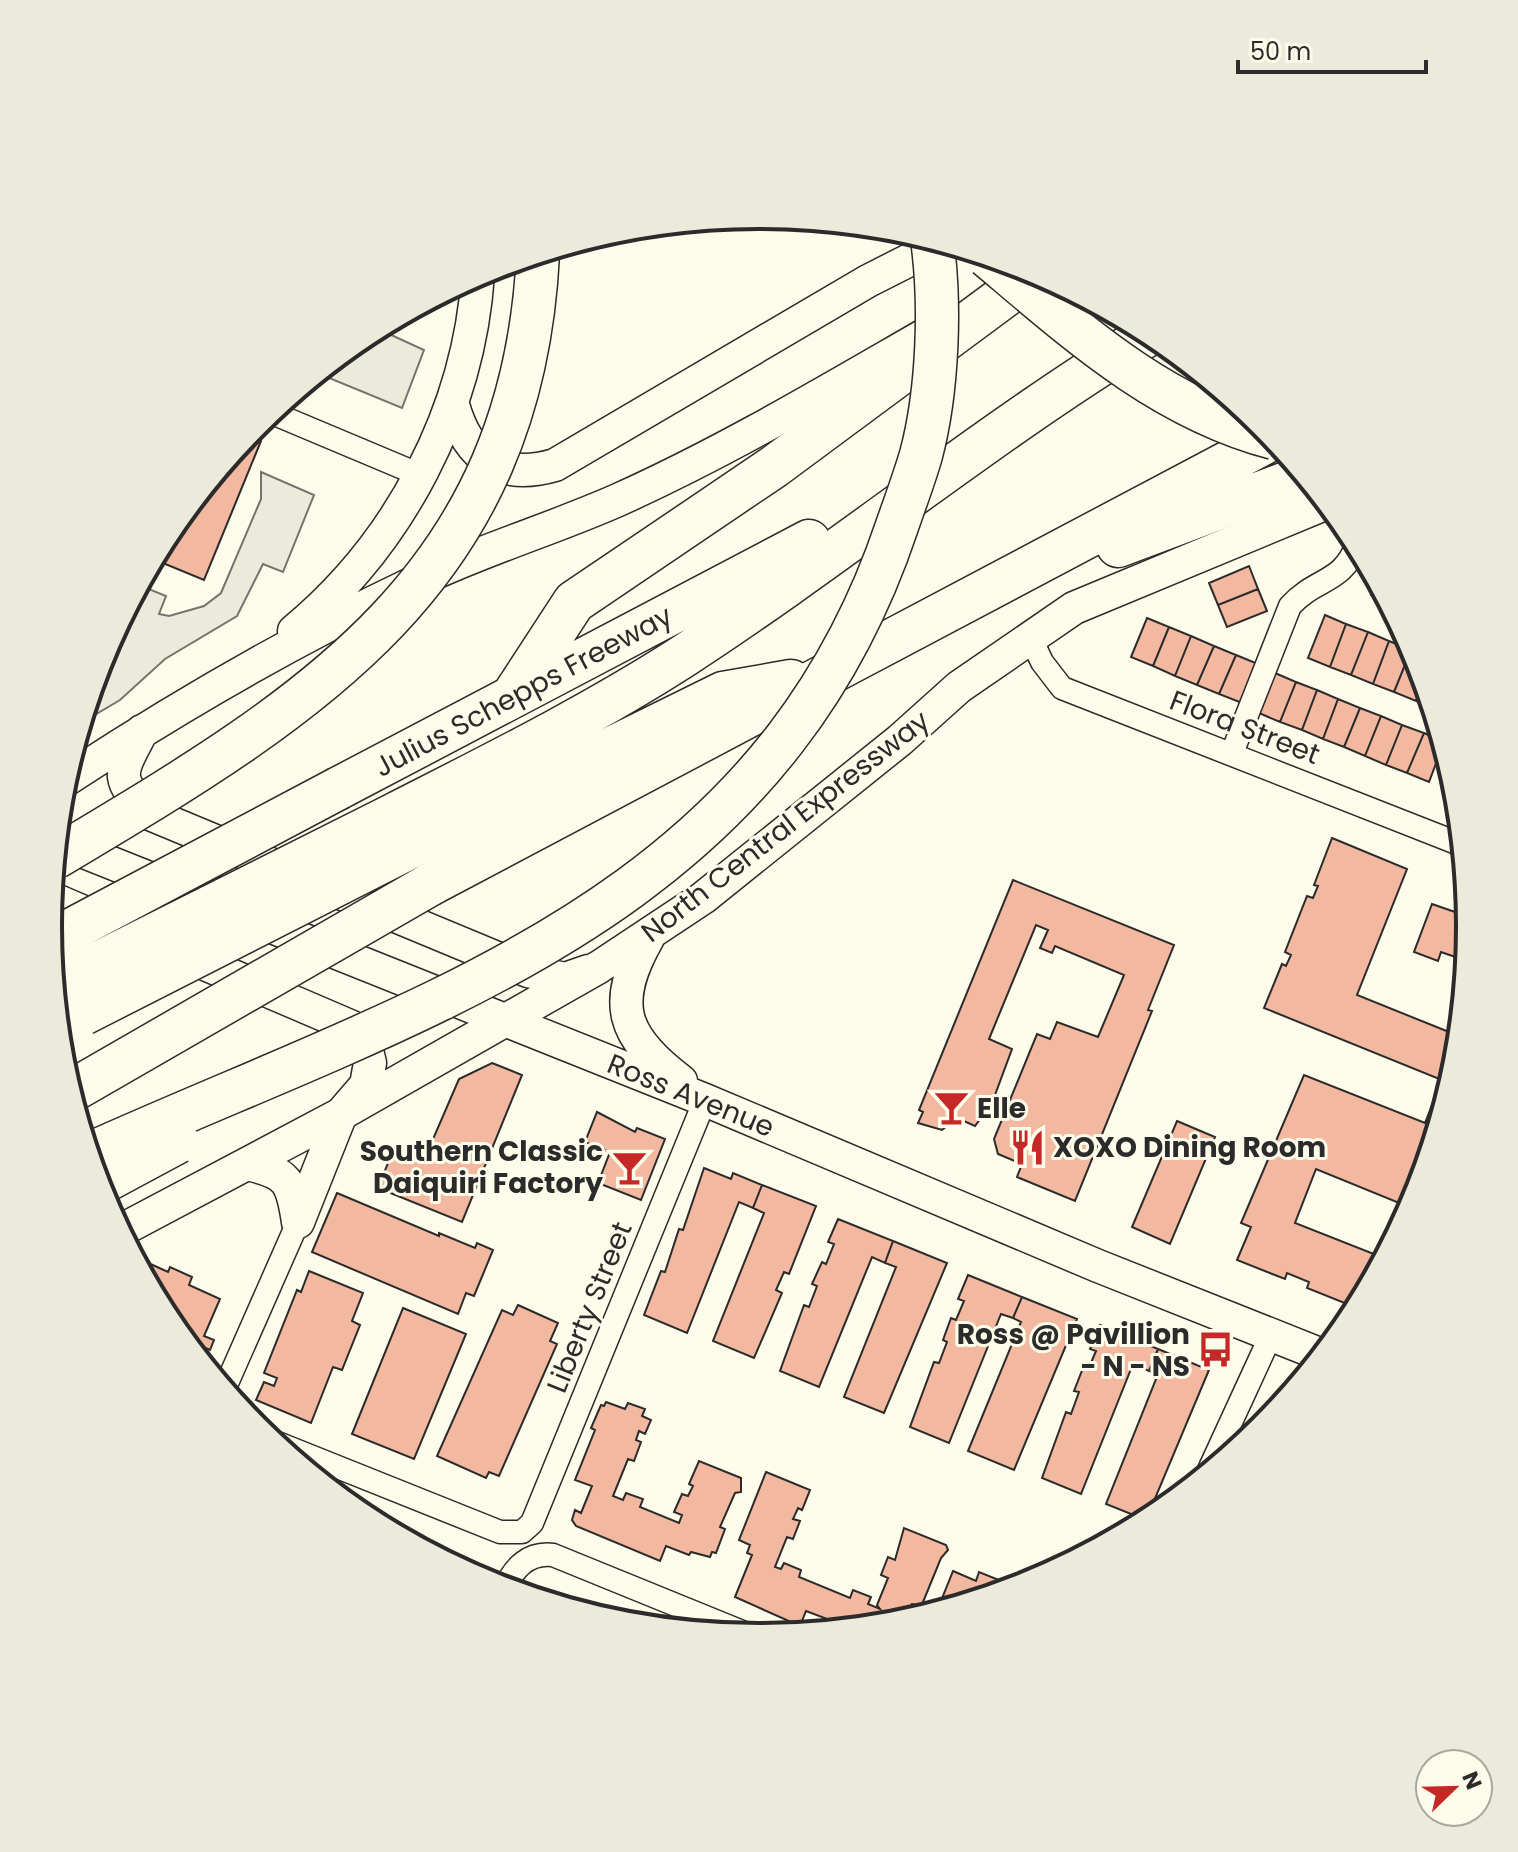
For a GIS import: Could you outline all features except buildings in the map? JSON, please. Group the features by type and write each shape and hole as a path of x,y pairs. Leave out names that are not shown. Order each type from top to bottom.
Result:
{"highway":[{"path":"110,1179 554,939 620,898 678,853 727,807 793,733 853,636 889,550 922,453 934,354 937,279 934,252"},
{"path":"66,851 192,776 307,696 386,625 419,585 463,519 497,448 526,354 537,266"},
{"path":"1012,277 1123,368 1198,411 1247,428"},
{"path":"512,697 574,602 775,466 1024,281"},
{"path":"404,830 721,631 994,435 1138,341"},
{"name":"Julius Schepps Freeway","path":"62,935 858,514 994,435"},
{"path":"81,1086 431,884 1262,444"},
{"path":"903,635 1047,573 1294,480"},
{"path":"66,1000 404,830 723,693 828,675"},
{"path":"99,1150 430,1005"}],"main road":[{"path":"453,405 459,427 472,446 489,461 510,471 555,465 868,281 928,250"},
{"path":"80,771 142,731 413,583 618,500 690,465 1021,280"},
{"path":"235,679 344,585 382,539 420,475 453,405 466,358 476,290"},
{"name":"North Central Expressway","path":"130,1226 341,1114 505,1022 650,934 703,898 900,740 959,687 1030,636 1086,602 1316,508"},
{"path":"142,731 124,765 123,778 127,790 150,814 528,971 565,979 599,967"},
{"name":"Ross Avenue","path":"67,844 705,1100 1311,1351"},
{"path":"63,903 352,1027 365,1042 370,1063 366,1085 341,1114 298,1222"},
{"path":"650,934 626,983 626,1008 632,1029 648,1053 705,1100"},
{"path":"247,1164 275,1170 289,1182 298,1222"}],"street":[{"path":"283,417 420,475"},
{"path":"1232,753 1290,606 1302,592 1336,576 1351,559"},
{"name":"Flora Street","path":"1030,636 1042,662 1062,688 1451,840"},
{"name":"Liberty Street","path":"303,1453 500,1532 522,1532 532,1523 599,1365 705,1100"},
{"path":"229,1379 298,1222"},
{"path":"1218,1451 1271,1335"},
{"path":"511,1577 517,1566 529,1558 553,1555 718,1622"}],"shaded area":[{"path":"390,335 424,350 402,408 329,378"},
{"path":"261,472 314,495 283,572 263,564 237,616 165,659 120,700 95,715 115,659 149,589 166,596 159,614 169,616 204,606 221,593 261,499"}],"place":[{"name":"Elle","path":"951,1108"},
{"name":"XOXO Dining Room","path":"1027,1147"},
{"name":"Southern Classic Daiquiri Factory","path":"629,1167"},
{"name":"Ross @ Pavillion - N - NS","path":"1216,1350"}]}
